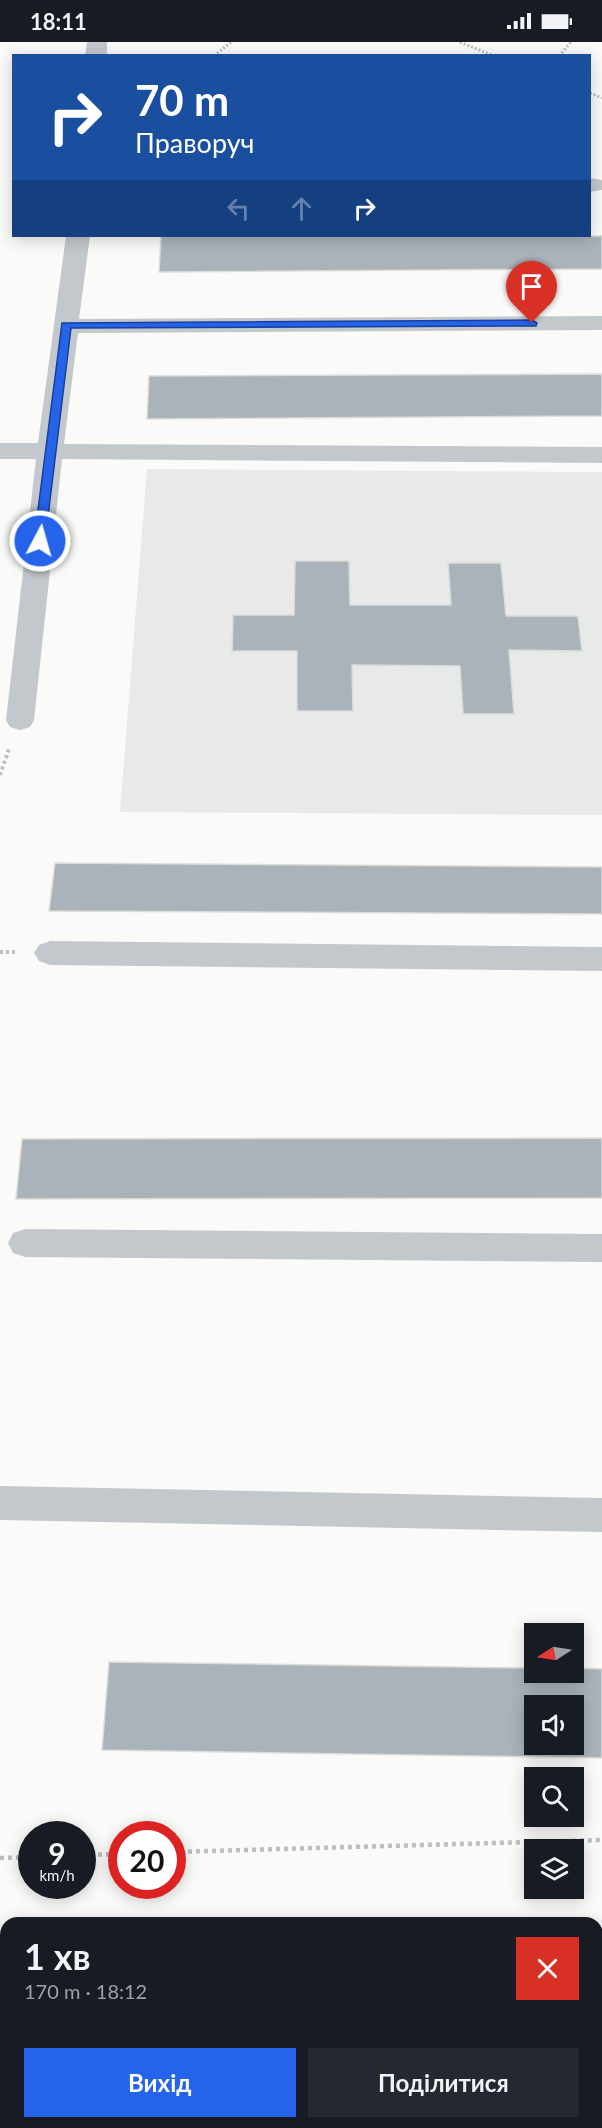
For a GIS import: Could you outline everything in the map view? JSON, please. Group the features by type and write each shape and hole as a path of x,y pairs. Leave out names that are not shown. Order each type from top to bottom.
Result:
{"street":[{"path":"20,720 50,451 78,237"},
{"path":"66,326 602,323"},
{"path":"0,451 602,455"},
{"path":"50,953 602,959"},
{"path":"25,1243 602,1248"},
{"path":"0,1503 602,1515"}],"path":[{"path":"216,54 231,42"},
{"path":"460,42 489,54"},
{"path":"561,54 571,42"},
{"path":"186,1852 602,1840"},
{"path":"0,1858 18,1857"}],"shaded area":[{"path":"147,469 602,472 602,815 120,812"}],"building":[{"path":"602,236 602,269 159,272 161,237"},
{"path":"602,374 602,416 147,419 149,376"},
{"path":"295,561 349,561 350,605 451,605 448,563 501,563 506,616 578,616 582,651 509,650 514,714 463,714 460,666 352,665 353,711 297,711 297,651 232,651 233,615 294,615"},
{"path":"55,863 602,867 602,914 49,911"},
{"path":"602,1138 602,1198 16,1199 22,1139"},
{"path":"109,1662 524,1668 524,1683 584,1683 584,1668 602,1669 602,1758 102,1750"}],"route":[{"path":"40,541 66,326 532,323"}]}
